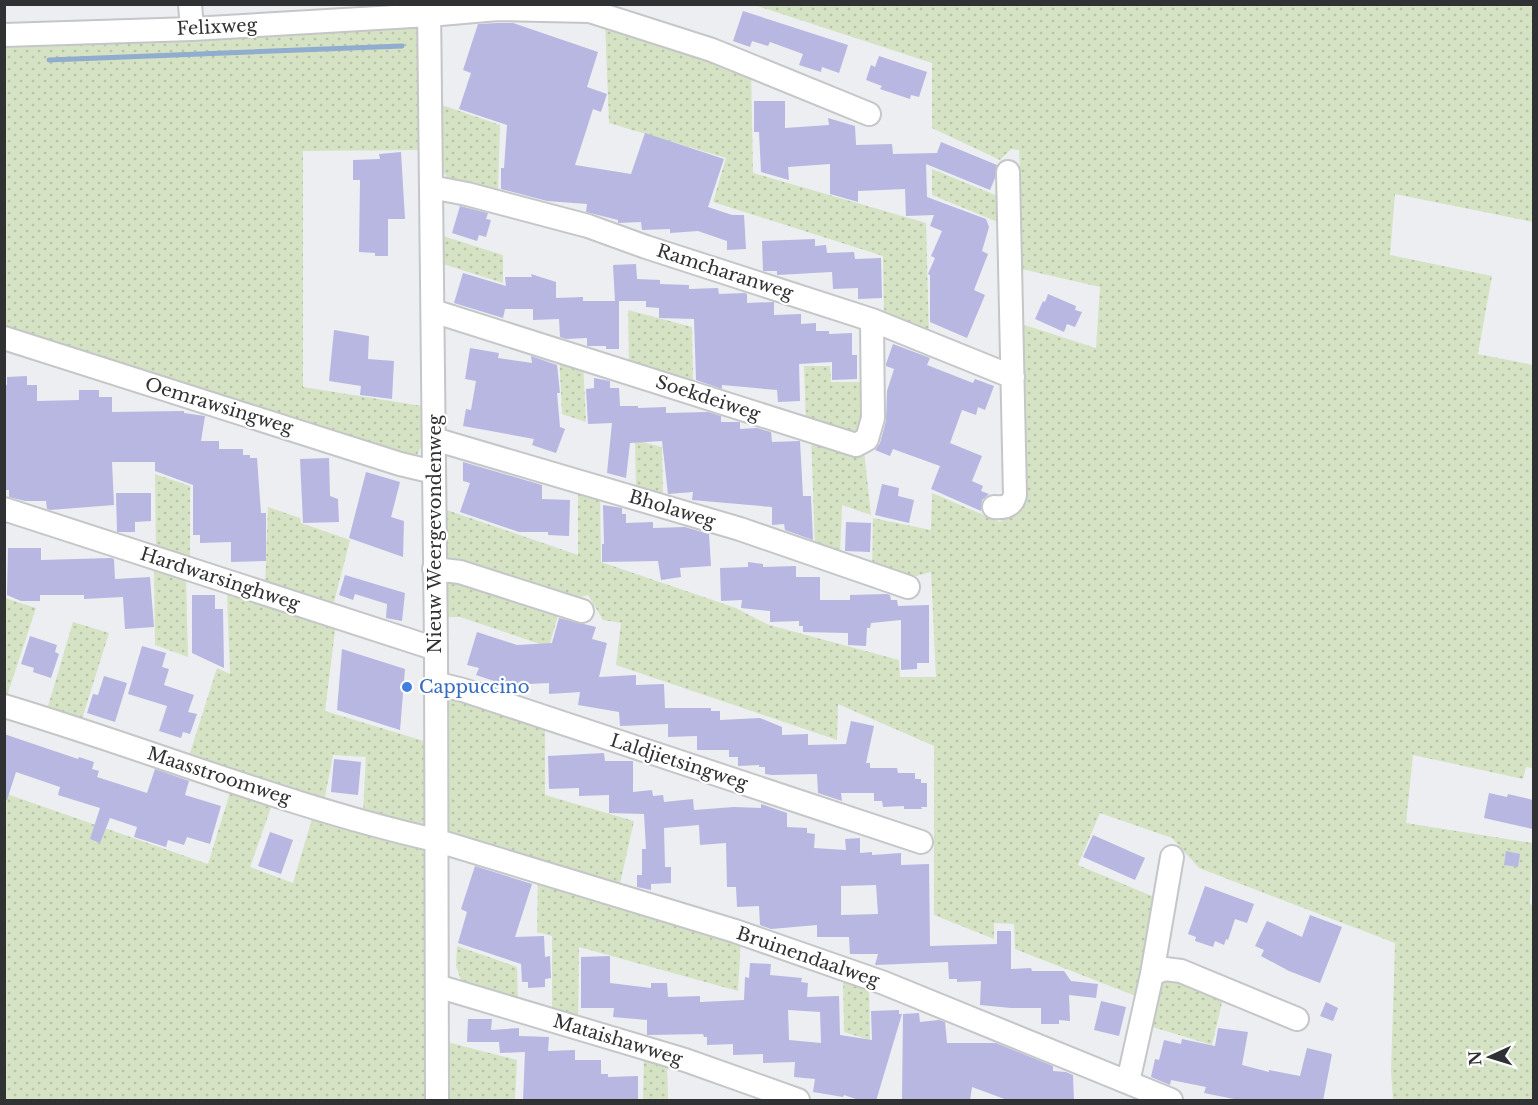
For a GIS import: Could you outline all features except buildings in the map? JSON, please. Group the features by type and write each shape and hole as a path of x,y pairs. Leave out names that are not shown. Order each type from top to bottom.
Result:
{"street":[{"path":"190,4 192,29"},
{"name":"Felixweg","path":"4,35 192,29 429,10 590,11 712,50 869,114"},
{"name":"Nieuw Weergevondenweg","path":"429,10 436,649 437,1101"},
{"path":"994,507 1009,506 1015,495 1008,172"},
{"name":"Ramcharanweg","path":"431,187 588,226 872,320 1013,377"},
{"name":"Soekdeiweg","path":"433,311 856,445 867,440 873,418 872,320"},
{"name":"Oemrawsingweg","path":"4,338 400,464 434,472"},
{"name":"Bholaweg","path":"434,439 740,529 908,587"},
{"name":"Hardwarsinghweg","path":"4,509 436,649"},
{"path":"434,569 460,572 582,610"},
{"name":"Laldjietsingweg","path":"435,683 921,842"},
{"name":"Maasstroomweg","path":"4,706 306,804 435,840"},
{"name":"Bruinendaalweg","path":"435,840 735,931 885,983 1171,1101"},
{"path":"1128,1082 1152,974 1172,857"},
{"path":"1152,974 1165,969 1181,971 1297,1019"},
{"name":"Mataishawweg","path":"437,986 685,1060 798,1101"}],"green space":[{"path":"754,5 1533,5 1533,222 1395,194 1390,255 1492,276 1478,354 1533,365 1533,768 1526,767 1523,779 1413,755 1406,823 1533,843 1530,904 1534,906 1533,1100 1393,1100 1391,1071 1395,943 1199,868 1172,838 1100,813 1078,865 1159,899 1141,998 1015,949 1014,924 994,923 994,939 934,915 934,746 838,704 837,740 616,665 621,623 603,620 588,595 562,601 444,562 444,509 578,555 578,481 600,489 601,562 736,608 769,625 899,660 900,677 936,677 931,572 901,580 872,570 873,518 931,530 932,493 1000,522 1020,502 1018,323 1096,348 1100,287 1017,268 1013,170 1020,169 1019,150 1011,149 1000,160 932,128 932,63"},
{"path":"605,21 751,69 753,173 926,223 929,338 884,320 883,256 713,202 726,158 609,123"},
{"path":"410,25 417,29 421,38 421,150 303,151 303,387 422,406 423,443 415,459 5,332 4,42"},
{"path":"439,104 500,125 498,192 448,178 442,170"},
{"path":"932,169 1005,199 1005,225 932,195"},
{"path":"443,236 503,255 503,283 443,264"},
{"path":"628,310 692,327 693,385 629,364"},
{"path":"559,351 583,361 586,422 562,414"},
{"path":"804,366 830,366 831,382 868,382 859,437 806,423"},
{"path":"811,435 864,450 871,515 842,505 840,556 815,547"},
{"path":"635,440 662,447 663,497 636,489"},
{"path":"155,474 190,486 190,563 156,552"},
{"path":"268,507 300,518 301,523 350,540 332,610 265,588"},
{"path":"154,565 186,578 188,657 155,645"},
{"path":"455,575 560,608 549,647 460,617 443,617 445,589"},
{"path":"227,592 336,623 325,711 424,741 425,827 363,812 366,757 333,755 324,802 190,753 217,668 230,674"},
{"path":"5,598 36,608 5,702"},
{"path":"73,622 109,633 81,722 46,713"},
{"path":"448,696 545,721 545,795 634,821 619,888 447,832 446,699"},
{"path":"232,786 274,799 250,867 293,883 314,812 425,841 426,1100 5,1100 4,793 208,864"},
{"path":"538,873 741,939 738,991 579,947 578,1018 552,1010 552,936 537,932"},
{"path":"457,946 517,967 518,1002 461,980 456,966"},
{"path":"843,974 869,983 870,1040 844,1032"},
{"path":"1159,976 1224,994 1212,1045 1146,1025"},
{"path":"447,1042 517,1060 515,1100 447,1100"},
{"path":"644,1055 667,1063 668,1100 643,1100"}],"waterway":[{"path":"49,60 402,46"}],"place":[{"name":"Cappuccino","path":"407,687"}]}
